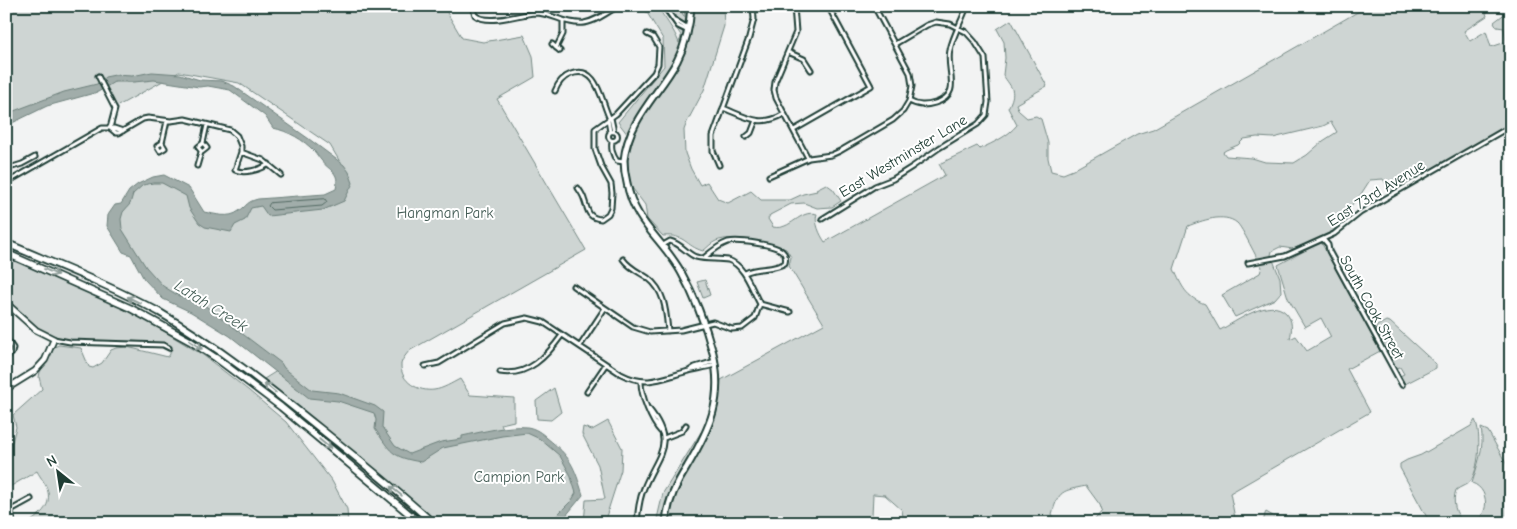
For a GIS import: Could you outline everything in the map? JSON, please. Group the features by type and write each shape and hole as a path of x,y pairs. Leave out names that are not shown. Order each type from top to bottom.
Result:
{"highway":[{"path":"6,243 101,284 156,311 195,334 261,381 433,523"},
{"path":"6,253 130,308 190,341 281,407 420,523"}],"main road":[{"path":"666,523 671,498 714,415 717,386 715,363 704,325 681,272 663,245 636,212 628,192 624,162 628,141 637,119 674,66 682,50 688,30 691,6"}],"street":[{"path":"472,6 475,15 485,20 538,14 563,22 579,23 592,21 618,6"},
{"path":"664,6 674,20 688,30"},
{"path":"719,165 712,145 716,127 749,38 754,19 753,8 790,6"},
{"path":"794,6 796,29 774,87 774,94 808,158"},
{"path":"794,130 871,86 828,6"},
{"path":"769,176 808,158 830,155 840,151 898,116 909,101 912,86 908,69 874,6"},
{"path":"909,101 924,106 944,99 950,94 952,87 950,50 967,6"},
{"path":"556,48 563,34 563,22"},
{"path":"895,44 931,23 941,22 958,27"},
{"name":"East Westminster Lane","path":"822,219 875,186 893,179 978,124 986,116 988,102 985,58 975,42 966,32 958,27"},
{"path":"578,188 591,217 601,219 608,214 611,208 612,193 608,177 597,158 594,134 600,124 610,119 654,73 658,64 659,47 655,40 647,34"},
{"path":"552,44 560,51"},
{"path":"788,52 804,59 811,70"},
{"path":"555,91 558,84 570,75 584,73 590,77 596,83 610,119 612,132 608,137 612,141"},
{"path":"98,76 115,109 110,128"},
{"path":"723,108 765,122 784,114"},
{"path":"6,184 102,128 110,128 116,133 120,133 145,118 167,121 185,119 230,130 240,142 241,152 234,170 239,172 254,170 269,164"},
{"path":"746,137 751,133 756,120"},
{"path":"162,143 167,121"},
{"path":"197,166 201,152 198,147 203,143 207,125"},
{"name":"East 73rd Avenue","path":"1248,262 1285,256 1334,234 1360,213 1511,126"},
{"path":"612,132 616,133 617,137 612,141 611,149 617,160 624,162"},
{"path":"241,152 263,160 281,175"},
{"path":"6,169 33,158 36,166"},
{"name":"South Cook Street","path":"1323,239 1402,385"},
{"path":"573,286 633,327 650,332 681,330 712,322 731,329 742,328 754,318 760,304 745,273 730,261 695,257 678,243 670,241 663,245"},
{"path":"704,258 722,245 737,242 777,248 786,257 785,263 779,267 762,267 745,273"},
{"path":"623,259 650,280 658,289 665,303 668,331"},
{"path":"6,303 36,330 54,339 70,342 163,344 169,348"},
{"path":"760,304 790,312"},
{"path":"580,346 605,308"},
{"path":"425,366 439,363 496,328 513,320 527,318 543,322 606,364 631,379 641,382 656,381 695,367 715,363"},
{"path":"500,372 509,373 526,369 538,363 550,353 562,335"},
{"path":"6,338 12,348 12,353 6,358"},
{"path":"6,389 35,371 45,360 54,339"},
{"path":"587,392 606,364"},
{"path":"637,523 638,507 644,488 663,450 664,438 652,418 641,391 641,382"},
{"path":"664,438 682,431 686,425"},
{"path":"13,523 11,510 31,500"}],"green space":[{"name":"Hangman Park","path":"6,6 443,6 462,38 483,42 524,35 533,56 535,77 497,99 586,250 409,351 401,364 407,381 422,389 437,389 460,379 470,395 514,398 514,421 501,424 505,432 527,430 541,435 562,454 579,493 555,523 437,523 264,379 280,369 233,331 177,300 148,276 116,219 135,190 153,179 188,193 194,208 223,224 249,205 340,196 340,162 330,145 239,83 179,72 116,107 104,85 67,95 6,121"},
{"path":"643,6 657,6 679,43 680,34 667,16 683,31 678,54 637,116 628,135 618,122 664,66 663,39"},
{"path":"668,6 679,6 684,17 685,6 687,6 685,23 681,23"},
{"path":"693,6 723,6 724,26 704,90 684,130 685,153 700,185 707,182 718,199 728,203 751,191 761,200 790,200 803,194 817,191 816,189 826,184 833,189 841,201 832,207 817,208 804,203 791,204 770,215 768,219 773,227 779,227 785,226 805,214 817,214 819,232 825,242 945,175 939,164 977,146 980,149 990,144 1005,136 1017,125 1008,108 1013,93 1003,75 1004,42 997,29 1011,20 1047,86 1016,104 1019,111 1027,118 1036,116 1041,119 1048,143 1048,158 1051,171 1063,174 1137,134 1153,129 1368,6 1490,6 1491,9 1486,13 1487,16 1464,31 1470,41 1486,31 1491,47 1506,42 1504,28 1497,27 1494,22 1511,9 1511,124 1394,190 1388,187 1383,179 1370,180 1361,194 1338,221 1334,230 1324,237 1293,249 1280,247 1272,251 1271,255 1280,278 1281,292 1275,299 1235,317 1222,295 1260,273 1262,267 1239,226 1232,220 1212,218 1188,226 1174,269 1185,291 1193,298 1205,304 1220,330 1253,312 1271,307 1286,313 1291,325 1290,339 1296,336 1307,351 1331,337 1321,318 1305,327 1288,298 1278,265 1321,242 1380,351 1347,369 1370,412 1230,493 1236,523 1092,523 1102,511 1100,505 1086,486 1072,489 1060,496 1052,514 1057,523 904,523 902,510 885,495 873,494 872,515 878,523 668,523 671,501 678,484 712,426 721,380 824,324 789,266 791,257 786,249 761,242 732,238 716,241 703,251 676,237 663,236 647,219 645,205 630,185 627,173 628,159 636,125 649,103 676,68 687,45","holes":["1331,122 1337,132 1294,163 1265,162 1252,158 1226,156 1223,152 1238,145 1244,139 1257,137 1273,138 1323,126"]},
{"path":"6,256 147,321 203,355 248,390 286,422 332,481 347,509 348,523 28,523 46,507 48,502 47,489 37,471 6,489 6,450 12,442 16,427 13,415 42,389 39,377 40,372 54,347 59,345 81,348 89,367 93,368 102,363 111,350 116,348 127,347 168,357 170,345 132,341 75,341 57,338 42,332 6,301"},
{"path":"705,280 710,295 703,298 697,282"},
{"path":"1386,321 1390,322 1436,364 1436,368 1405,384 1400,376 1404,374 1400,367 1396,368 1375,330 1377,326"},
{"path":"554,388 561,412 551,420 537,419 536,401"},
{"path":"1475,420 1479,442 1476,469 1482,442 1481,428 1488,431 1511,472 1511,523 1430,523 1400,468 1400,464 1421,455 1471,426","holes":["1476,471 1472,483 1479,487 1483,493 1485,507 1479,519 1472,522 1464,522 1456,512 1454,499 1456,490 1470,482"]},
{"path":"608,421 622,448 621,470 604,523 584,523 586,500 605,499 598,465 582,434 583,427 592,430"},
{"path":"701,432 704,434 684,465 667,500 664,523 656,523 663,493"},
{"path":"1266,512 1273,516 1279,523 1263,523"}],"water":[{"path":"152,72 180,74 200,80 222,81 234,86 344,165 353,183 344,201 323,210 268,216 261,206 251,208 245,220 235,225 231,232 205,227 199,223 189,208 186,196 162,183 143,185 133,194 130,204 123,212 121,219 122,229 146,267 163,286 179,296 199,301 281,363 284,368 312,390 339,393 375,406 383,412 382,427 395,446 409,454 441,442 462,439 462,436 495,429 520,427 538,431 567,457 574,469 583,495 560,523 549,523 572,500 576,493 570,474 560,456 540,439 527,433 502,436 443,448 421,462 403,458 389,448 375,429 376,420 374,413 338,401 309,398 230,336 191,312 163,299 144,279 131,255 123,252 107,226 108,215 115,205 121,204 129,191 138,184 153,177 164,175 189,188 204,212 222,215 231,215 258,199 325,194 336,189 337,179 333,172 301,140 273,128 265,116 230,90 154,80 114,82 98,92 47,106 6,126 6,114 64,92 97,84 105,77 115,75 132,76"}],"water label":[{"name":"Latah Creek","path":"211,306"}],"park label":[{"name":"Campion Park","path":"519,477"}]}
